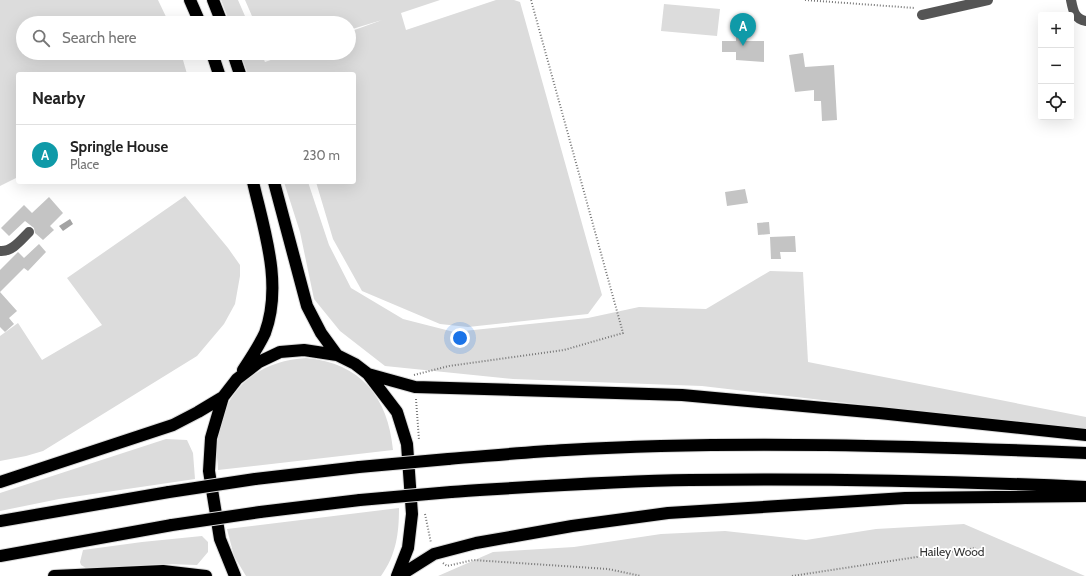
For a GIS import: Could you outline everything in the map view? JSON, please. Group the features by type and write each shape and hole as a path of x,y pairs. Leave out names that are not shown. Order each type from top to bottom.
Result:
{"highway":[{"path":"190,0 197,16"},
{"path":"213,0 219,16"},
{"path":"214,60 218,72"},
{"path":"235,60 239,72"},
{"path":"0,482 173,424 198,412 223,397 256,350 264,333 270,313 272,289 270,259 252,184"},
{"path":"275,184 307,306 313,321 337,356"},
{"path":"237,379 258,362 280,352 304,350 337,356 355,364 368,374 397,412 406,444 412,514 408,548 398,576"},
{"path":"368,374 415,387 682,395 880,413 1086,435"},
{"path":"223,397 211,438 209,471 220,539 235,576"},
{"path":"0,521 169,492 256,479 358,467 566,450 685,446 927,447 1086,453"},
{"path":"0,556 172,525 260,512 360,500 570,484 689,480 961,481 1086,487"},
{"path":"398,576 434,554 476,543 572,526 668,513 904,498 1086,496"},
{"path":"54,576 163,571 206,576"}],"street":[{"path":"920,12 988,0"},
{"path":"1071,0 1075,14 1080,20 1086,21"},
{"path":"0,251 8,251 29,232"}],"path":[{"path":"419,443 414,375 449,366 564,350 623,333 531,0"},
{"path":"805,0 920,12"},
{"path":"424,509 434,554 447,566 473,560 608,569 641,576"},
{"path":"792,576 976,548"}],"green space":[{"path":"0,0 158,0 166,16 16,16 16,60 183,60 186,72 16,72 16,178 0,186"},
{"path":"221,0 238,0 245,16 227,16"},
{"path":"245,0 440,0 401,13 406,30 496,0 514,0 520,2 602,295 588,314 468,327 440,324 362,291 333,239 317,184 356,184 356,72 247,72 243,60 264,60 265,62 271,60 356,60 356,29 382,20 356,28 356,16 252,16"},
{"path":"664,4 720,9 717,36 661,31"},
{"path":"285,184 309,184 329,245 351,288 403,319 454,332 588,318 639,307 706,309 770,271 803,272 808,362 1086,417 1086,431 702,386 513,379 385,366 340,331 314,299 300,232"},
{"path":"185,196 228,248 240,265 240,276 235,304 224,324 197,356 43,451 0,461 0,336 18,323 42,360 102,325 67,278"},
{"path":"306,358 325,361 342,367 356,375 368,386 378,399 385,414 393,450 218,470 216,439 220,422 235,393 246,381 258,372 272,365 288,360"},
{"path":"166,439 187,440 193,453 195,479 59,499 0,511 0,493"},
{"path":"399,508 396,544 390,560 381,576 246,576 234,556 227,529"},
{"name":"Hailey Wood","path":"964,524 1085,576 438,576 493,552 574,547 661,534 725,531 806,540 876,529"},
{"path":"202,536 208,542 208,552 197,565 165,564 86,568 81,565 80,562 83,550"}],"shaded area":[{"path":"70,219 73,224 63,231 59,226"}],"building":[{"path":"736,37 745,37 745,41 764,41 764,62 736,60 736,52 722,52 722,41 736,41"},
{"path":"803,53 805,67 834,65 837,120 822,121 821,101 814,101 814,90 795,92 789,55"},
{"path":"745,189 748,203 727,206 725,192"},
{"path":"49,197 63,213 50,226 54,230 43,240 35,233 34,228 25,221 9,236 1,228 24,205 32,213"},
{"path":"769,222 770,234 758,235 757,223"},
{"path":"795,236 796,252 780,252 781,259 771,259 770,237"},
{"path":"39,244 46,252 28,271 24,268 0,292 0,270 18,252 24,258"},
{"path":"0,292 17,311 9,318 14,324 5,332 0,327"}],"place":[{"name":"Springle House","path":"743,46"}]}
